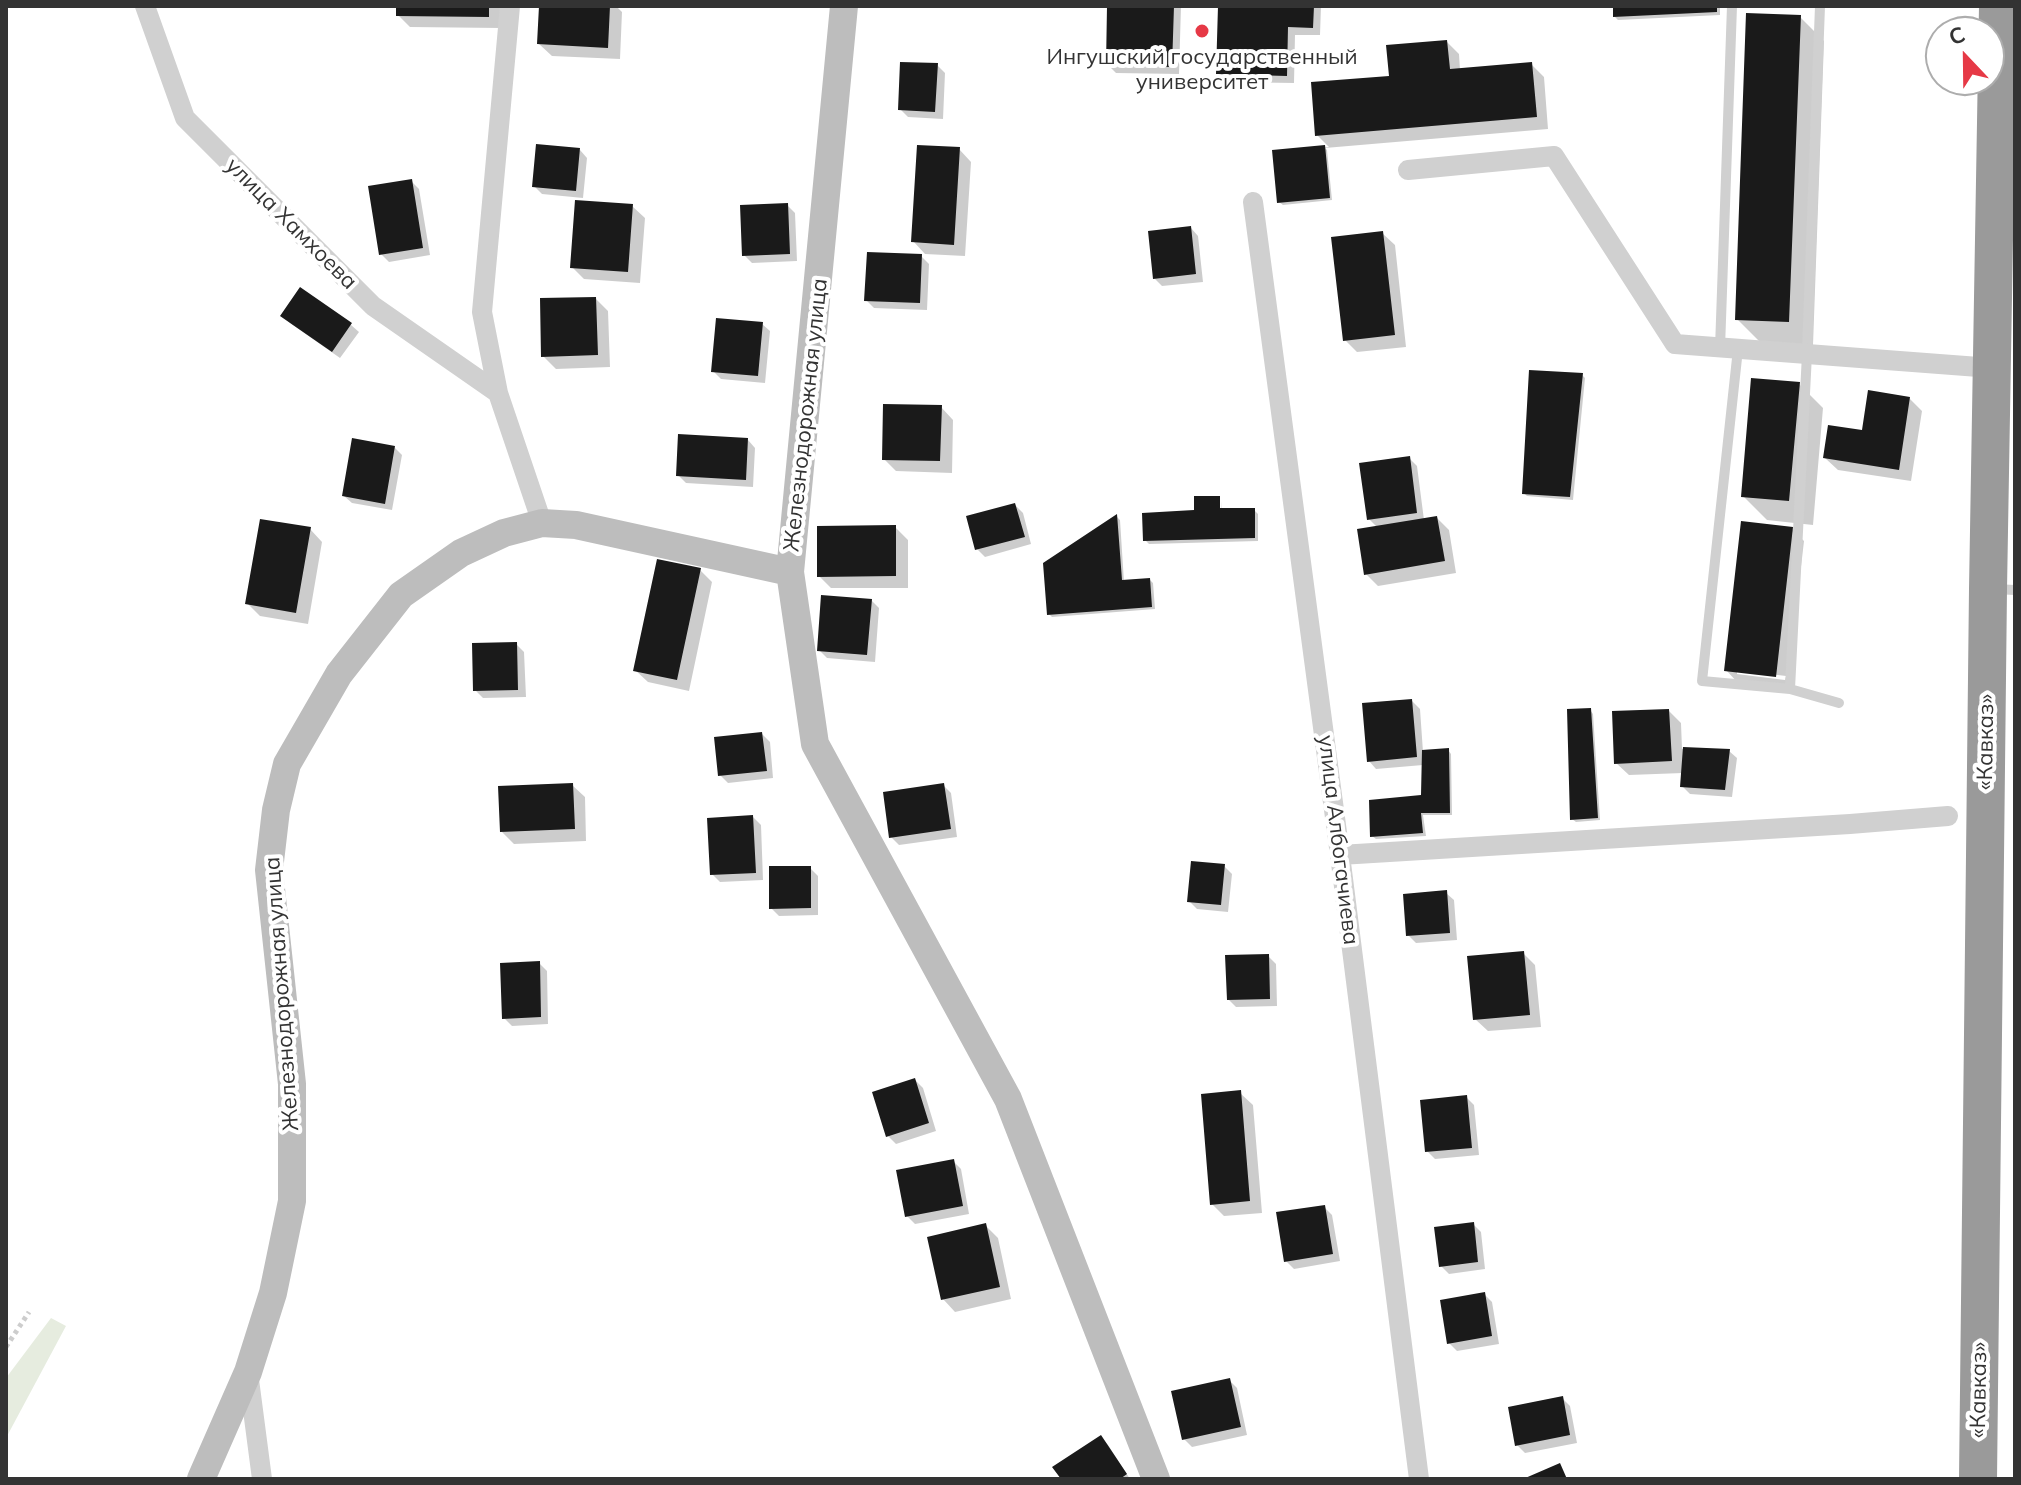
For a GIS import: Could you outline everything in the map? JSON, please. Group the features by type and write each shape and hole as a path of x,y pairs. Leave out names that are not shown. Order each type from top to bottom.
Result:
{"highway":[{"name":"«Кавказ»","path":"1978,1479 2002,590 1992,368 1998,6"}],"street":[{"name":"улица Хамхоева","path":"145,6 185,118 373,306 498,393"},
{"path":"510,6 482,312 498,393 542,523"},
{"name":"Железнодорожная улица","path":"201,1479 248,1372 273,1293 292,1201 292,1084 269,870 276,810 287,764 339,674 401,595 461,553 504,533 542,523 576,525 790,572 844,6"},
{"path":"1408,170 1554,156 1675,344 1992,368"},
{"name":"улица Албогачиева","path":"1253,202 1419,1479"},
{"path":"790,572 815,744 1008,1099 1156,1479"},
{"path":"1340,855 1948,816"},
{"path":"248,1372 262,1479"}],"lane":[{"path":"1732,6 1729,348 1702,681 1790,689 1839,703"},
{"path":"1790,689 1820,6"}],"path":[{"path":"6,1347 29,1312"}],"shaded area":[{"path":"51,1318 66,1326 6,1438 6,1378"}],"building":[{"path":"396,6 489,6 489,17 396,16"},
{"path":"539,6 610,6 608,48 537,44"},
{"path":"1107,6 1174,6 1172,67 1106,66"},
{"path":"1218,6 1314,6 1313,28 1288,27 1287,76 1216,74"},
{"path":"1613,6 1717,6 1717,12 1613,17"},
{"path":"1746,13 1801,15 1789,322 1735,320"},
{"path":"1447,40 1450,69 1532,62 1537,117 1315,136 1311,82 1389,76 1386,45"},
{"path":"900,62 938,63 935,112 898,110"},
{"path":"536,144 580,148 576,191 532,187"},
{"path":"917,145 960,147 954,245 911,242"},
{"path":"1325,145 1330,198 1277,203 1272,150"},
{"path":"412,179 423,248 379,255 368,186"},
{"path":"575,200 633,204 628,272 570,268"},
{"path":"788,203 790,254 742,256 740,205"},
{"path":"1191,226 1196,274 1153,279 1148,231"},
{"path":"1383,231 1395,335 1343,341 1331,237"},
{"path":"867,252 922,254 920,303 864,301"},
{"path":"300,287 352,323 332,352 280,316"},
{"path":"596,297 598,355 541,357 540,298"},
{"path":"716,318 763,322 758,376 711,372"},
{"path":"1529,370 1583,373 1570,497 1522,494"},
{"path":"1751,378 1800,382 1789,501 1741,497"},
{"path":"1868,390 1910,397 1899,470 1823,458 1828,425 1862,430"},
{"path":"883,404 942,405 940,461 882,460"},
{"path":"678,434 748,438 746,480 676,476"},
{"path":"352,438 395,446 385,504 342,496"},
{"path":"1410,456 1417,513 1367,520 1359,463"},
{"path":"1194,496 1220,496 1220,508 1255,508 1255,538 1143,541 1142,513 1194,510"},
{"path":"1015,503 1025,537 975,550 966,516"},
{"path":"1117,514 1122,580 1150,578 1152,607 1047,615 1043,563"},
{"path":"1437,516 1445,561 1364,575 1357,529"},
{"path":"260,519 311,527 296,613 245,604"},
{"path":"1741,521 1793,527 1776,677 1724,671"},
{"path":"896,525 896,576 817,577 817,526"},
{"path":"657,559 701,568 677,680 633,671"},
{"path":"821,595 872,599 867,655 817,651"},
{"path":"517,642 518,690 473,691 472,643"},
{"path":"1412,699 1417,757 1367,762 1362,703"},
{"path":"1591,708 1598,818 1570,820 1567,709"},
{"path":"1669,709 1672,761 1614,764 1612,711"},
{"path":"762,732 767,771 718,776 714,737"},
{"path":"1683,747 1730,749 1725,790 1680,787"},
{"path":"1449,748 1450,813 1421,813 1423,833 1370,837 1369,800 1421,795 1422,750"},
{"path":"573,783 575,829 500,832 498,786"},
{"path":"944,783 951,829 889,838 883,792"},
{"path":"753,815 756,873 710,875 707,818"},
{"path":"1191,861 1225,864 1221,905 1187,902"},
{"path":"769,866 811,866 811,908 769,909"},
{"path":"1447,890 1450,933 1406,936 1403,894"},
{"path":"1524,951 1530,1015 1473,1020 1467,956"},
{"path":"1269,954 1270,999 1227,1000 1225,955"},
{"path":"540,961 541,1017 502,1019 500,963"},
{"path":"915,1078 929,1123 886,1137 872,1092"},
{"path":"1241,1090 1250,1201 1210,1205 1201,1094"},
{"path":"1467,1095 1472,1148 1425,1152 1420,1100"},
{"path":"954,1159 963,1206 905,1217 896,1170"},
{"path":"1325,1205 1333,1254 1284,1262 1276,1212"},
{"path":"1474,1222 1478,1262 1439,1267 1434,1227"},
{"path":"986,1223 1000,1287 941,1300 927,1237"},
{"path":"1485,1292 1492,1336 1447,1344 1440,1300"},
{"path":"1230,1378 1241,1427 1182,1440 1171,1391"},
{"path":"1563,1396 1570,1435 1515,1446 1508,1407"},
{"path":"1101,1435 1127,1474 1120,1479 1061,1479 1052,1467"},
{"path":"1560,1463 1567,1479 1523,1479"}],"place":[{"name":"Ингушский государственный университет","path":"1202,31"}]}
